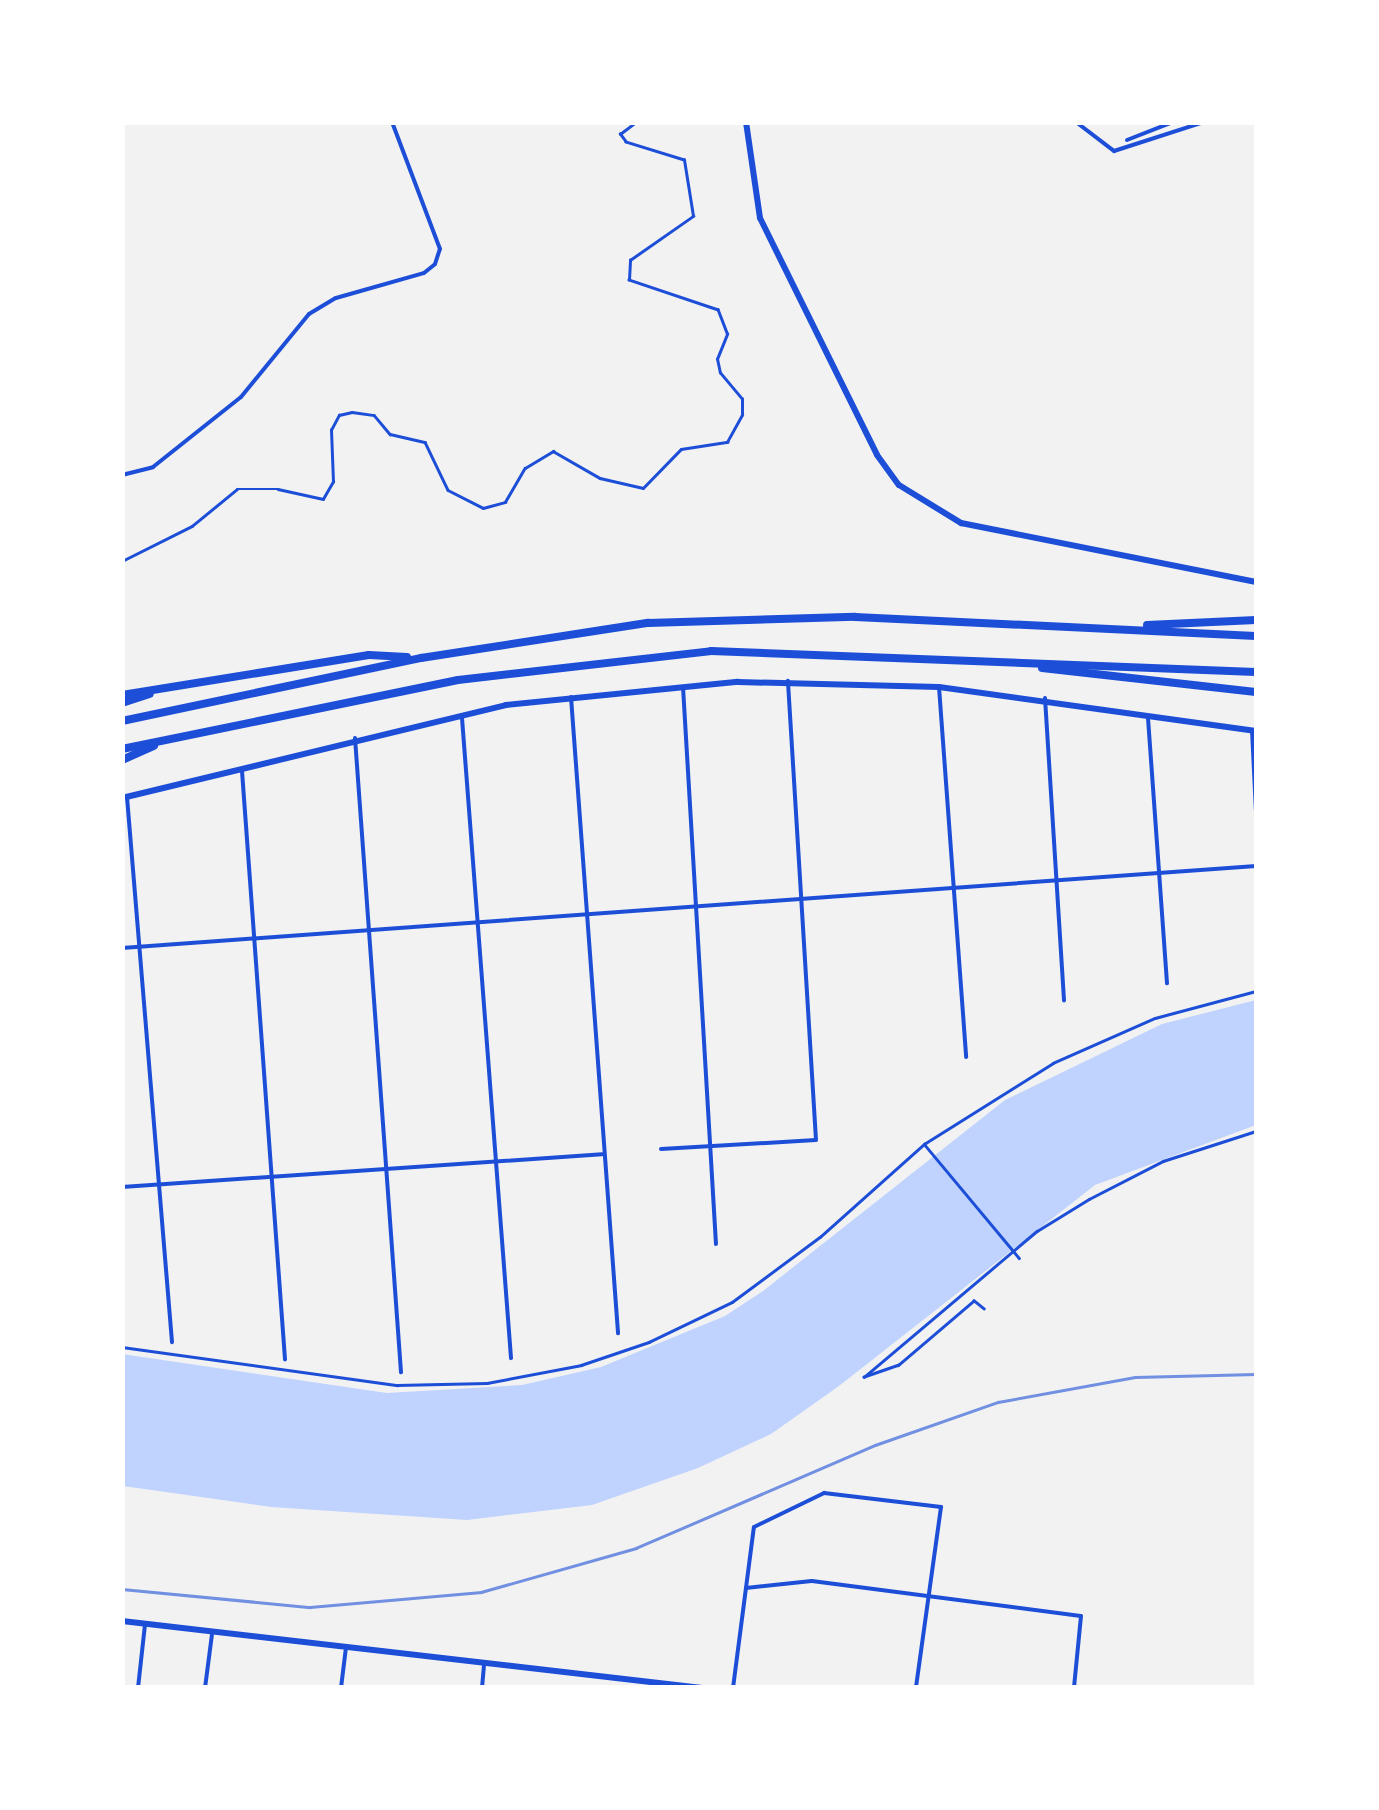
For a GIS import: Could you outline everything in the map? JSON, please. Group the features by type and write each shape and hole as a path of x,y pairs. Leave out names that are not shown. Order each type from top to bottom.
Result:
{"highway":[{"path":"122,721 421,658 648,623 758,617 1118,627 1256,636"},
{"path":"1118,627 1256,620"},
{"path":"122,749 458,680 622,658 711,651 1256,672"},
{"path":"122,694 368,655 421,658"},
{"path":"1013,662 1256,692"},
{"path":"122,702 168,687"},
{"path":"122,760 167,740"}],"main road":[{"path":"746,122 760,218 877,455 899,485 962,522 1256,582"},
{"path":"125,797 462,714 571,697 683,686 788,681 939,687 1045,698 1254,730"},
{"path":"122,1622 702,1688"}],"street":[{"path":"122,474 154,467 241,397 309,314 336,298 424,273 435,264 440,249 392,122"},
{"path":"1076,122 1114,151 1204,122"},
{"path":"1127,140 1173,122"},
{"path":"661,1149 816,1140 788,681"},
{"path":"683,686 716,1244"},
{"path":"939,687 966,1057"},
{"path":"571,697 618,1334"},
{"path":"1045,698 1064,1000"},
{"path":"1148,713 1167,984"},
{"path":"462,714 511,1358"},
{"path":"1254,730 1256,812"},
{"path":"354,738 401,1372"},
{"path":"242,768 286,1359"},
{"path":"125,797 141,946 172,1342"},
{"path":"122,948 1256,866"},
{"path":"122,1187 602,1154"},
{"path":"733,1688 754,1527 824,1493 941,1507 916,1688"},
{"path":"745,1588 812,1581 1082,1616 1074,1688"},
{"path":"138,1688 146,1624"},
{"path":"205,1688 212,1634"},
{"path":"341,1688 346,1650"},
{"path":"482,1688 484,1665"},
{"path":"608,1688 609,1678"}],"path":[{"path":"122,561 192,526 237,489 278,489 322,499 333,482 331,430 339,415 352,412 374,415 390,434 424,442 448,490 484,508 505,502 525,468 553,452 600,478 644,488 681,449 728,442 742,415 742,399 720,373 718,359 727,334 718,310 704,300 684,301 629,280 630,260 693,216 684,160 626,142 620,134 636,122"},
{"path":"122,1347 397,1384 487,1383 581,1365 650,1342 732,1302 820,1237 924,1144 1098,1041 1185,1008 1256,991"},
{"path":"984,1308 972,1303 899,1365 864,1377 1037,1232 1089,1199 1163,1161 1256,1131"},
{"path":"924,1144 1019,1258"}],"water":[{"path":"1256,1000 1256,1125 1095,1185 839,1386 771,1434 698,1468 592,1505 467,1520 271,1507 123,1486 122,1354 387,1393 522,1385 601,1367 725,1316 763,1291 1005,1100 1162,1024"}],"railway":[{"path":"122,1589 310,1607 481,1592 636,1548 875,1445 998,1402 1135,1377 1256,1374"}]}
